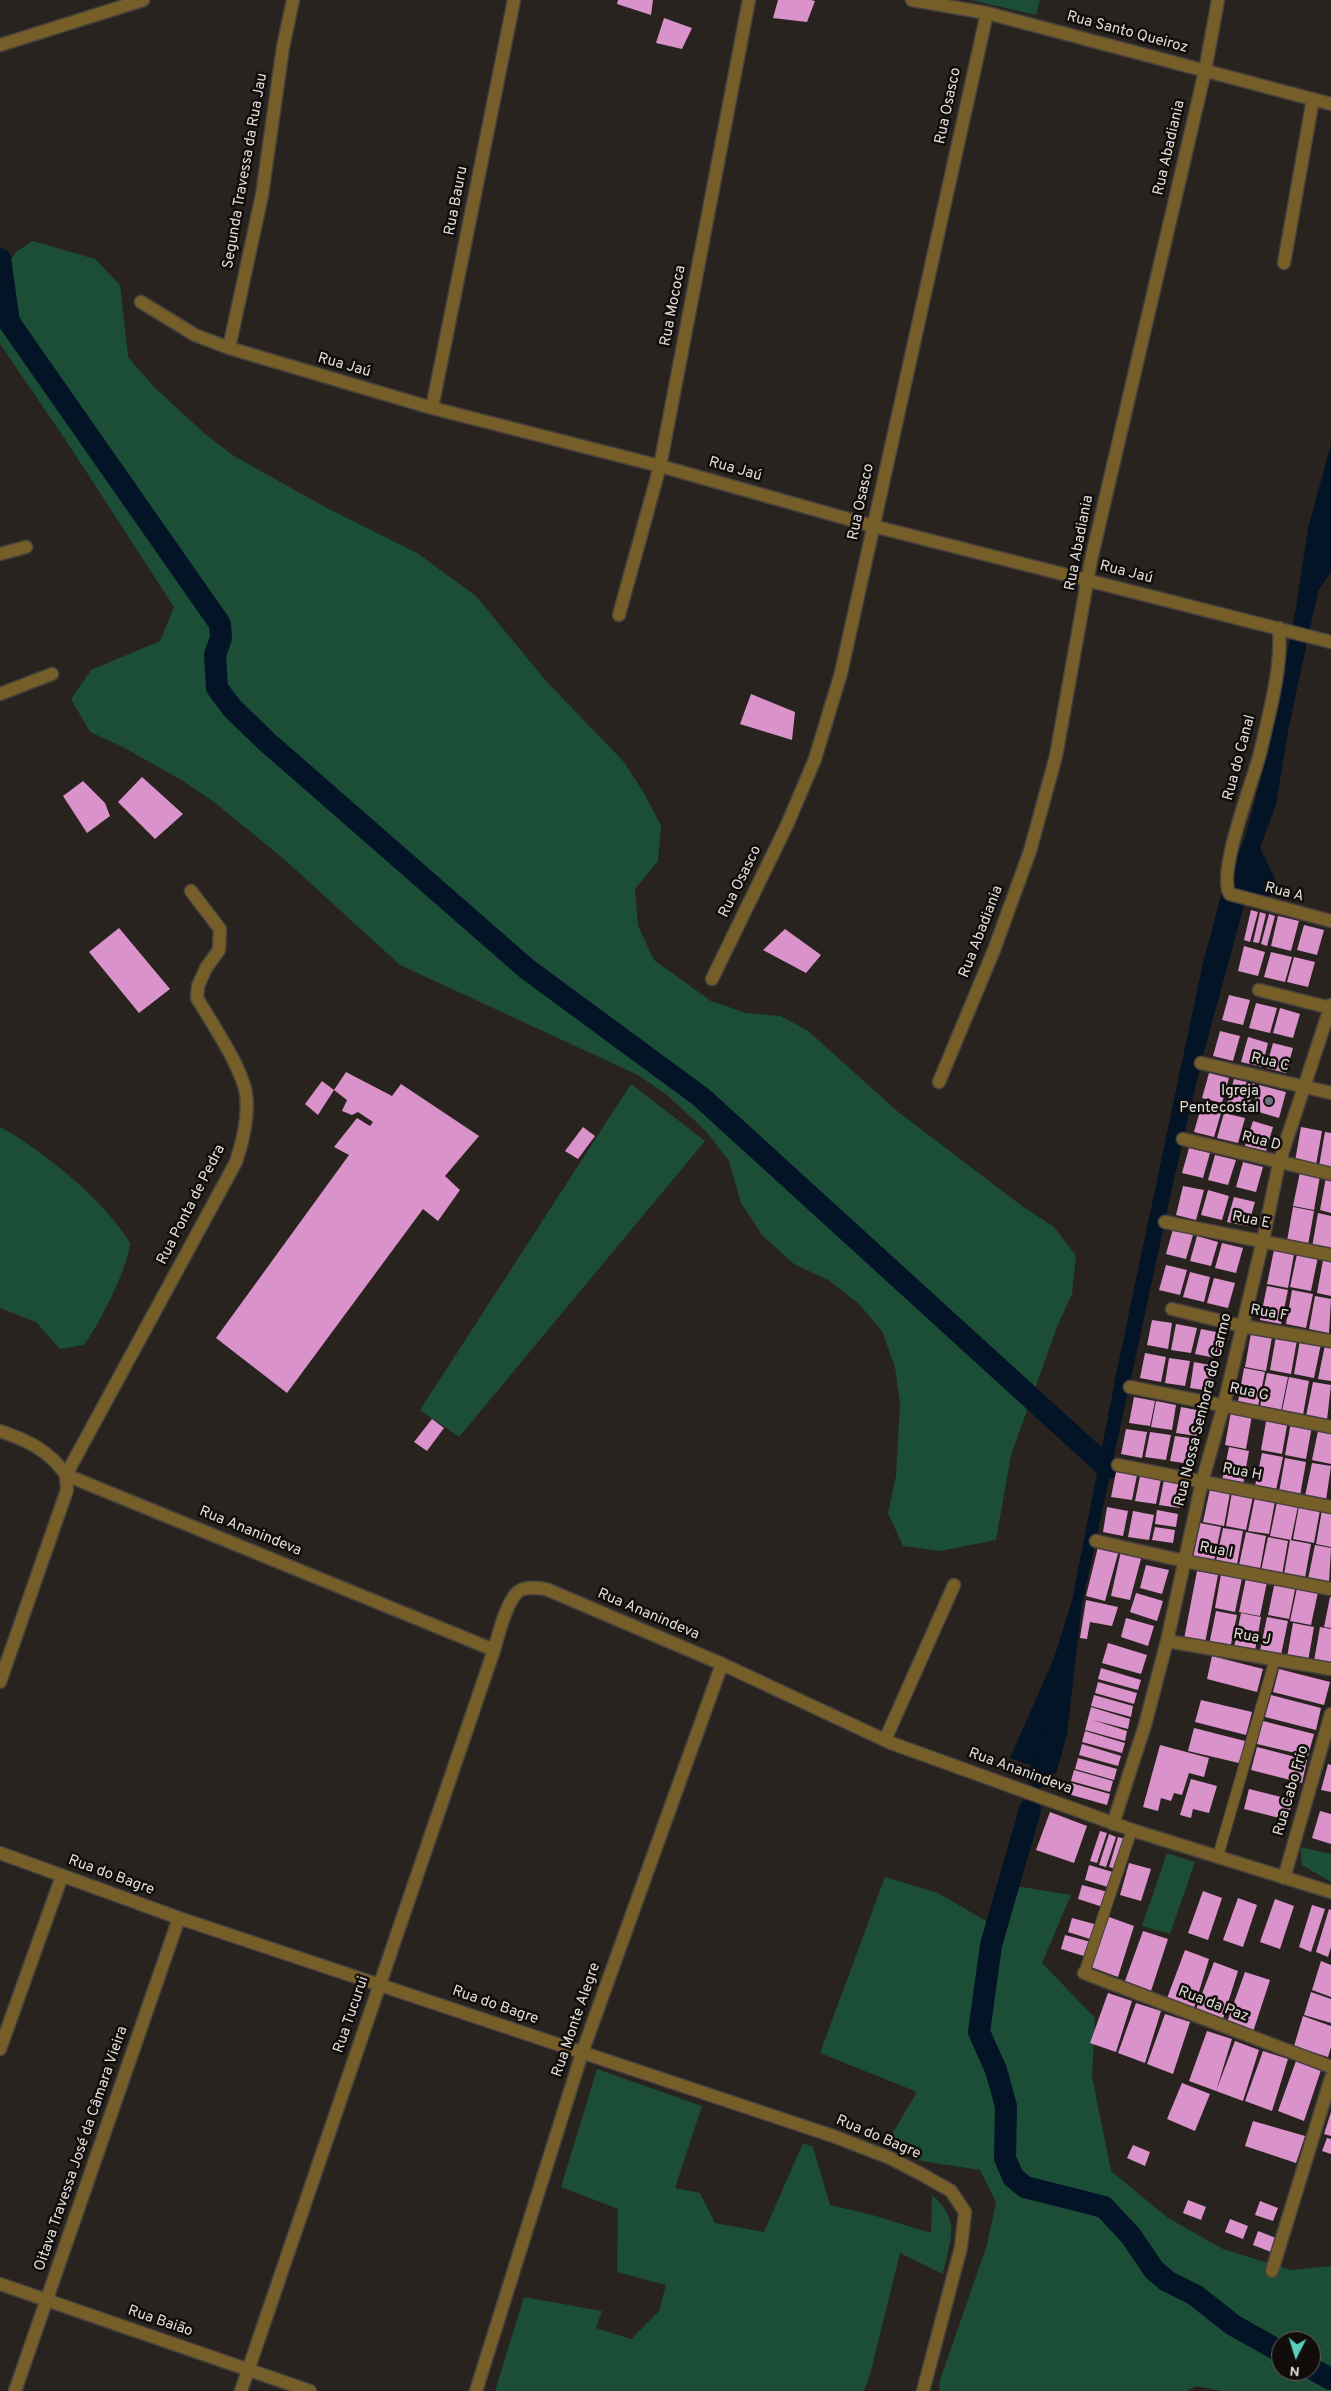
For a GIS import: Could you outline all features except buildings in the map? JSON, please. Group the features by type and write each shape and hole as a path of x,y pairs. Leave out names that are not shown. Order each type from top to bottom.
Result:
{"street":[{"path":"0,45 143,0"},
{"name":"Segunda Travessa da Rua Jau","path":"229,348 262,195 283,47 293,0"},
{"name":"Rua Bauru","path":"432,408 514,0"},
{"name":"Rua Mococa","path":"619,615 660,466 749,0"},
{"name":"Rua Santo Queiroz","path":"912,0 987,13 1331,104"},
{"name":"Rua Abadiania","path":"939,1082 994,950 1030,851 1056,756 1094,550 1205,71 1218,0"},
{"name":"Rua Osasco","path":"712,979 788,824 815,759 841,673 987,13"},
{"path":"1284,263 1313,99"},
{"name":"Rua Jaú","path":"141,302 195,335 229,348 432,408 660,466 873,526 1328,641"},
{"path":"0,554 26,547"},
{"name":"Rua do Canal","path":"1230,894 1227,888 1230,852 1261,750 1284,630"},
{"path":"0,694 52,674"},
{"name":"Rua Ponta de Pedra","path":"66,1475 236,1162 244,1138 246,1103 244,1087 239,1074 197,998 198,986 218,950 220,929 191,891"},
{"name":"Rua A","path":"1230,894 1331,922"},
{"path":"1259,990 1331,1007"},
{"name":"Rua Nossa Senhora do Carmo","path":"1113,1824 1145,1725 1167,1641 1202,1482 1224,1404 1279,1164 1331,1007"},
{"name":"Rua C","path":"1201,1063 1331,1092"},
{"name":"Rua D","path":"1183,1139 1279,1164 1331,1174"},
{"name":"Rua E","path":"1165,1222 1331,1255"},
{"name":"Rua F","path":"1172,1309 1242,1326 1331,1342"},
{"name":"Rua G","path":"1130,1386 1331,1427"},
{"name":"Rua Ananindeva","path":"0,1431 17,1436 42,1449 57,1463 66,1475 494,1650 511,1602 519,1591 531,1587 546,1589 722,1664 885,1740 1113,1824 1331,1892"},
{"name":"Rua H","path":"1118,1465 1331,1507"},
{"path":"0,1682 67,1490 66,1475"},
{"name":"Rua I","path":"1096,1541 1184,1561 1331,1589"},
{"path":"885,1740 954,1584"},
{"name":"Rua J","path":"1167,1641 1331,1669"},
{"name":"Rua Tucurui","path":"241,2391 494,1650"},
{"name":"Rua Monte Alegre","path":"476,2391 582,2053 722,1664"},
{"name":"Rua Cabo Frio","path":"1284,1878 1325,1757 1331,1714"},
{"name":"Rua do Bagre","path":"0,1853 180,1918 833,2136 890,2158 950,2191 965,2212 961,2247 923,2391"},
{"path":"0,2049 62,1876"},
{"name":"Oitava Travessa José da Câmara Vieira","path":"15,2391 180,1918"},
{"name":"Rua da Paz","path":"1084,1973 1331,2067"},
{"path":"1272,2271 1331,2078"},
{"name":"Rua Baião","path":"0,2284 310,2391"}],"lane":[{"path":"1218,1856 1275,1659"},
{"path":"1084,1973 1132,1830"}],"green space":[{"path":"971,0 1040,0 1036,15"},
{"path":"33,241 95,259 120,285 128,357 153,386 205,434 234,456 325,507 417,553 476,596 546,681 624,762 644,793 661,826 658,861 635,889 638,926 654,960 711,1001 746,1013 780,1016 807,1030 897,1111 1022,1206 1054,1227 1076,1256 1072,1294 1057,1327 1011,1455 996,1540 940,1551 903,1546 888,1513 896,1476 900,1404 895,1367 882,1331 858,1303 828,1280 794,1264 762,1235 741,1203 729,1161 706,1131 667,1095 638,1075 400,965 285,860 214,802 183,781 123,747 90,732 71,699 91,670 160,641 174,607 67,442 0,344 0,278 16,252"},
{"path":"631,1084 705,1141 459,1437 420,1410"},
{"path":"0,1127 35,1149 72,1178 105,1210 130,1243 119,1281 84,1345 60,1349 36,1322 0,1308"},
{"path":"1300,1847 1331,1854 1331,1882 1302,1865"},
{"path":"1167,1853 1195,1862 1170,1934 1142,1926"},
{"path":"885,1877 938,1893 1003,1931 1016,1886 1071,1895 1042,1963 1095,2018 1092,2077 1111,2171 1168,2218 1223,2249 1291,2270 1331,2266 1331,2391 1221,2391 1196,2386 1187,2391 939,2391 940,2380 987,2245 996,2202 980,2170 916,2160 889,2139 917,2092 820,2053"},
{"path":"597,2069 702,2106 675,2188 700,2193 715,2223 764,2232 803,2143 813,2147 830,2205 876,2216 931,2233 932,2195 941,2205 951,2222 951,2240 943,2274 900,2253 871,2371 864,2391 495,2391 524,2297 602,2311 596,2328 631,2339 659,2311 666,2285 617,2272 618,2209 561,2187"}],"water":[{"path":"1331,444 1331,572 1318,591 1289,726 1276,805 1260,848 1277,883 1267,899 1245,902 1201,1063 1082,1604 1067,1734 1056,1774 1010,1758 1054,1658 1072,1601 1118,1365 1202,967 1223,888 1245,838 1267,754 1296,608 1308,528"}],"waterway":[{"path":"0,259 9,322 220,624 221,638 215,655 217,688 232,708 266,741 527,969 701,1097 1108,1468"},
{"path":"1039,1777 1049,1739"},
{"path":"1030,1810 991,1945 979,2032 996,2070 1006,2106 1005,2158 1013,2177 1025,2187 1104,2207 1131,2236 1154,2270 1167,2281 1195,2295 1233,2325 1271,2346"},
{"path":"1321,2374 1331,2379"}],"place":[{"name":"Igreja Pentecostal","path":"1269,1101"}]}
